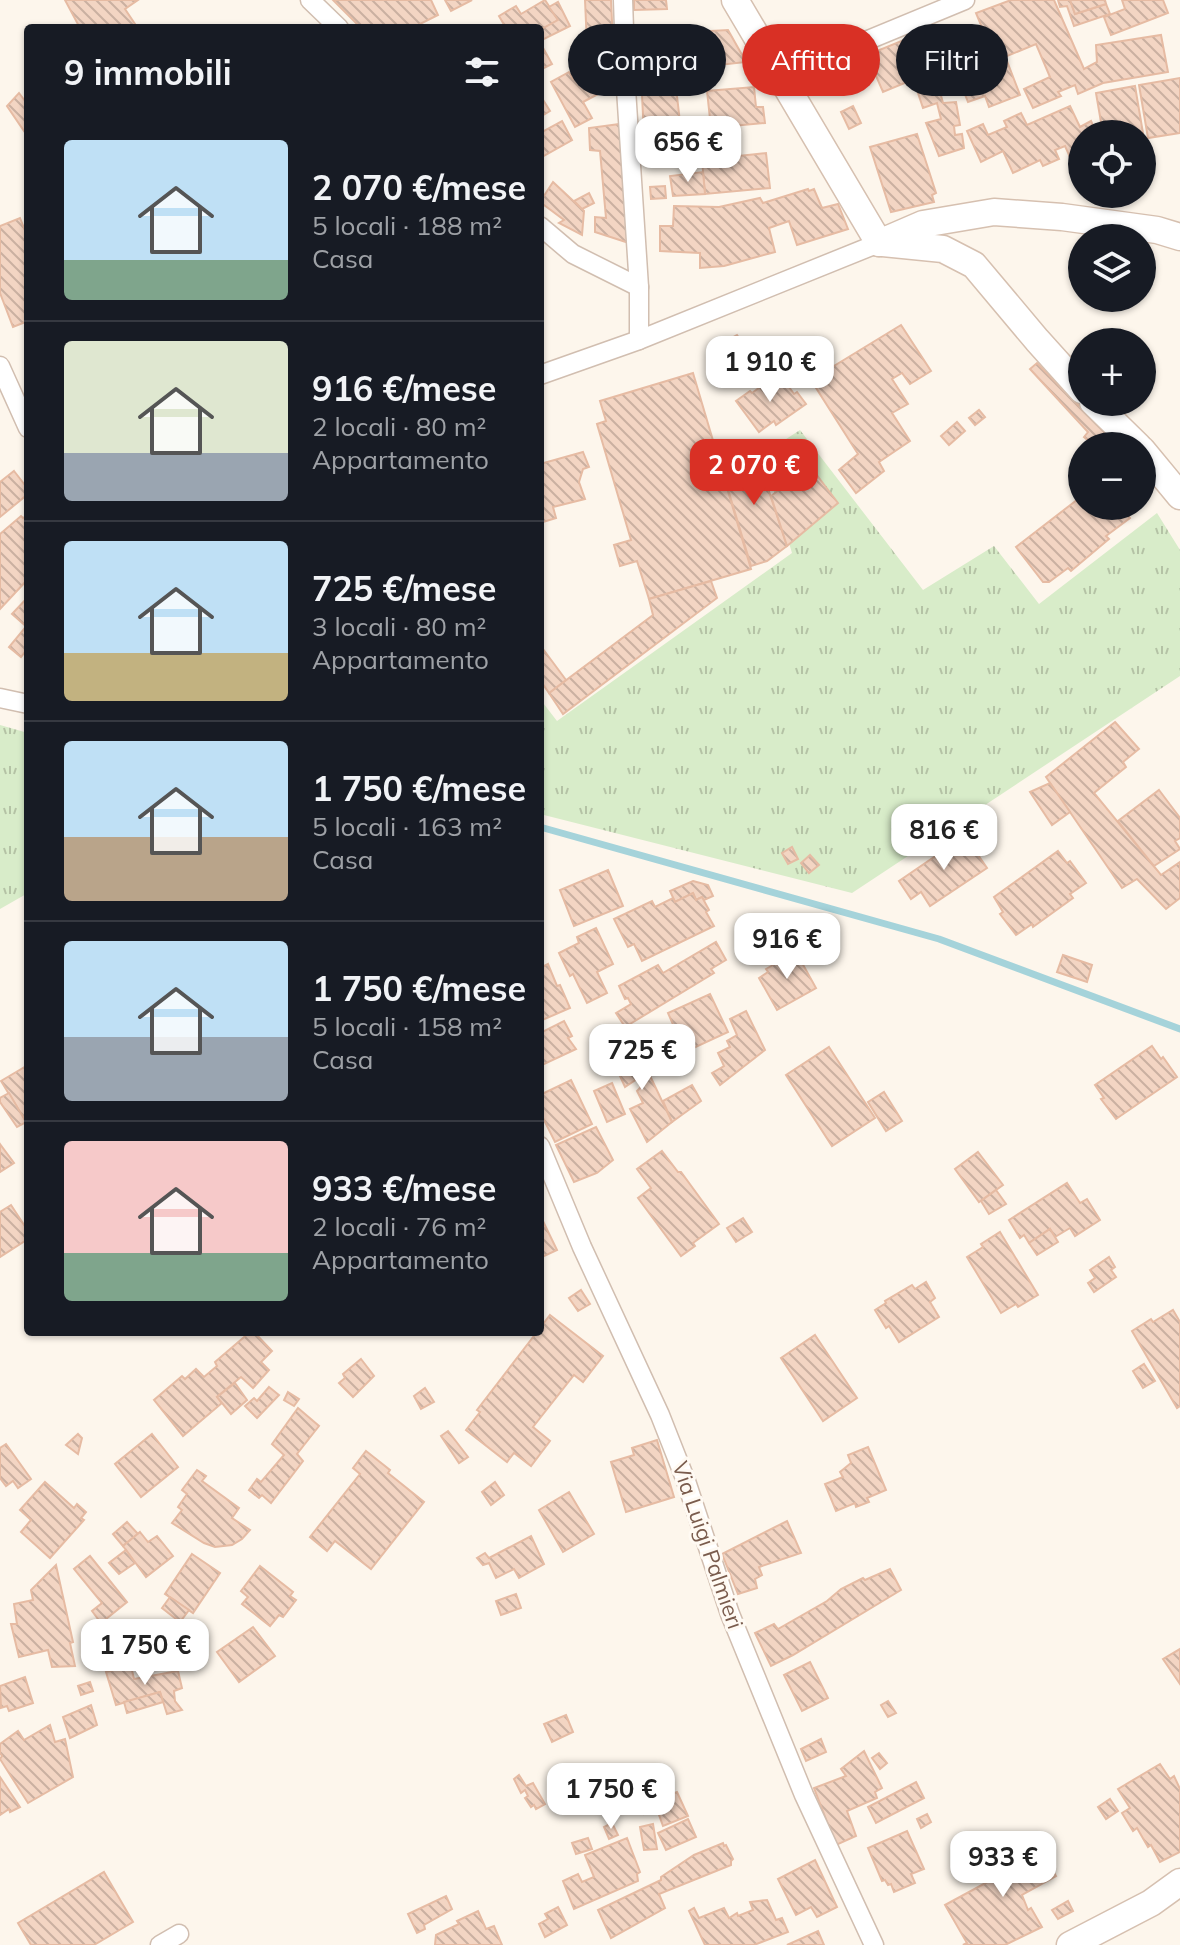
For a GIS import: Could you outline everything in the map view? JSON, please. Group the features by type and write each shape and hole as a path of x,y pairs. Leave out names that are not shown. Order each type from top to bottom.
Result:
{"street":[{"path":"310,0 335,24"},
{"path":"623,0 639,287 639,340"},
{"path":"735,0 750,24"},
{"path":"880,35 965,0"},
{"path":"793,96 879,243"},
{"path":"544,374 639,340 923,224 994,212 1062,217 1157,230 1180,237"},
{"path":"544,229 573,254 639,287"},
{"path":"879,243 943,249 974,265 1068,374"},
{"path":"0,366 24,419"},
{"path":"1107,416 1124,432"},
{"path":"1156,467 1180,496"},
{"path":"0,698 24,703"},
{"name":"Via Luigi Palmieri","path":"544,1156 676,1454 730,1614 773,1722 821,1834 874,1945"},
{"path":"1070,1945 1151,1903 1180,1882"},
{"path":"160,1945 179,1934"}],"green space":[{"path":"800,430 923,590 994,546 1039,604 1148,520 1156,520 1157,513 1180,550 1180,676 852,893 544,815 544,704 557,721 792,553 763,454"},
{"path":"0,725 24,732 24,895 0,909"}],"building":[{"path":"65,0 138,0 125,9 135,24 78,24"},
{"path":"333,0 431,0 438,15 420,24 357,24"},
{"path":"445,0 472,0 451,11"},
{"path":"545,0 558,20 544,28 544,24 504,24 499,16 516,6 521,14"},
{"path":"585,0 611,0 612,24 586,24"},
{"path":"634,0 666,0 667,9 634,10"},
{"path":"1011,0 1054,0 1084,69 1097,62 1096,45 1161,35 1168,72 1103,83 1078,94 1075,85 1058,92 1061,96 1033,108 1024,89 1050,77 1036,44 1008,56 1008,24 981,24 976,13"},
{"path":"1058,0 1070,0 1075,14 1106,4 1110,14 1074,26 1067,6 1060,7"},
{"path":"1070,0 1105,0 1106,4 1075,14"},
{"path":"1122,0 1163,0 1168,13 1111,35 1104,17 1125,9"},
{"path":"558,2 568,27 544,39 544,28 558,20 549,7"},
{"path":"726,30 742,55 742,62 726,64"},
{"path":"896,43 896,87 883,92 880,85 880,50"},
{"path":"544,50 552,64 544,68"},
{"path":"1008,64 1020,95 989,107 985,96 1008,96"},
{"path":"568,73 568,96 594,96 583,102 592,118 575,127 551,82"},
{"path":"1180,78 1180,133 1156,137 1156,120 1145,120 1139,85"},
{"path":"1135,86 1141,120 1101,120 1096,93"},
{"path":"742,88 742,96 755,96 756,107 763,107 765,123 711,128 708,96 726,96 726,89"},
{"path":"19,93 24,100 24,131 7,106"},
{"path":"642,96 677,96 681,131 644,135"},
{"path":"919,96 941,96 943,103 956,102 960,125 954,126 955,135 962,134 964,148 939,156 926,123 941,119 937,103 923,108"},
{"path":"966,96 985,96 968,102"},
{"path":"853,106 861,123 849,129 841,112"},
{"path":"1070,106 1077,120 1068,120 1068,153 1065,146 1055,150 1059,159 1043,166 1040,160 1013,173 1003,151 981,162 967,131 983,124 988,135 1007,127 1004,121 1021,113 1027,125"},
{"path":"562,121 572,140 544,156 544,131"},
{"path":"620,124 629,243 595,232 595,217 606,218 600,151 590,150 589,128"},
{"path":"694,130 695,142 676,144 675,132"},
{"path":"917,134 936,193 932,195 934,202 891,212 870,147"},
{"path":"766,153 770,188 705,194 702,160"},
{"path":"703,172 705,194 673,196 670,176"},
{"path":"553,182 584,211 582,235 559,223 564,220 544,205 544,196"},
{"path":"665,186 666,198 651,199 650,187"},
{"path":"814,189 822,208 838,204 848,229 797,245 789,221 769,228 775,252 724,266 700,268 700,253 660,251 660,226 673,226 674,206 719,207 760,198 763,203"},
{"path":"589,193 594,203 582,209 574,201"},
{"path":"20,218 24,228 24,323 13,327 0,293 0,226"},
{"path":"901,325 931,371 910,384 902,373 892,379 908,404 892,413 910,441 879,462 884,471 856,493 839,470 858,454 811,380"},
{"path":"737,335 756,363 738,372 720,344"},
{"path":"1037,363 1068,395 1068,410 1030,369"},
{"path":"693,373 751,569 649,599 637,561 620,566 614,545 631,540 597,424 606,421 600,401"},
{"path":"782,377 806,404 776,425 774,421 759,432 736,401 767,382 770,386"},
{"path":"979,410 985,417 975,425 969,418"},
{"path":"1073,416 1089,416 1104,432 1088,432"},
{"path":"957,422 965,431 949,445 941,436"},
{"path":"754,446 787,546 767,561 751,566 721,466 736,461 733,451"},
{"path":"583,452 589,467 583,469 579,482 585,499 553,507 556,518 544,522 544,463"},
{"path":"810,466 838,503 787,546 771,496"},
{"path":"14,471 24,484 24,497 0,517 0,482"},
{"path":"1068,507 1068,520 1127,520 1106,536 1109,539 1071,571 1068,568 1049,582 1043,582 1016,547"},
{"path":"21,516 24,583 0,609 0,534"},
{"path":"711,581 717,598 563,714 549,693 653,615 649,599"},
{"path":"24,601 24,624 12,614"},
{"path":"24,629 24,653 21,657 9,647"},
{"path":"544,650 566,680 549,693 544,686"},
{"path":"1115,722 1139,749 1123,762 1126,767 1094,793 1161,875 1180,862 1180,898 1166,909 1137,879 1122,888 1046,777"},
{"path":"1050,783 1070,812 1052,825 1030,792"},
{"path":"1159,790 1180,818 1180,838 1175,841 1180,849 1154,866 1118,821"},
{"path":"965,836 987,868 930,906 921,892 911,899 899,881"},
{"path":"792,847 798,859 788,864 782,853"},
{"path":"1058,851 1067,863 1070,861 1086,883 1070,894 1073,898 1033,927 1032,924 1016,935 1000,914 1003,912 994,897"},
{"path":"810,855 819,865 809,873 801,863"},
{"path":"608,870 623,906 574,926 560,890"},
{"path":"693,881 708,885 713,896 696,900 693,893 675,902 670,891"},
{"path":"693,893 696,900 702,897 714,926 642,961 634,944 628,947 614,919 652,901 655,907"},
{"path":"596,928 613,964 597,972 607,993 587,1003 559,953 579,943 577,937"},
{"path":"716,942 726,960 711,969 714,973 625,1027 616,1013 631,1004 619,986 658,965 663,973"},
{"path":"796,952 816,988 777,1010 759,978 768,972 766,969"},
{"path":"1063,955 1092,965 1087,982 1057,972"},
{"path":"548,964 570,1008 544,1019 544,966"},
{"path":"710,994 728,1032 685,1052 668,1013"},
{"path":"746,1011 765,1050 720,1085 712,1073 724,1066 718,1053 730,1047 727,1041 737,1035 730,1019"},
{"path":"564,1021 572,1036 568,1038 576,1049 544,1064 544,1031"},
{"path":"634,1042 672,1122 647,1142 630,1109 643,1103 637,1091 641,1087 637,1079 625,1087 610,1054"},
{"path":"1152,1046 1177,1077 1116,1119 1095,1085"},
{"path":"829,1047 875,1118 832,1146 786,1075"},
{"path":"24,1067 24,1119 1,1081"},
{"path":"571,1080 592,1124 555,1142 544,1120 544,1093"},
{"path":"612,1083 625,1114 607,1122 594,1091"},
{"path":"692,1085 701,1101 672,1122 663,1101"},
{"path":"884,1092 902,1121 886,1131 868,1102"},
{"path":"9,1093 24,1123 17,1127 0,1098"},
{"path":"596,1127 613,1160 597,1173 574,1182 556,1145"},
{"path":"0,1144 14,1163 0,1172"},
{"path":"662,1151 719,1224 681,1256 638,1198 651,1188 637,1169"},
{"path":"978,1152 1003,1185 979,1202 955,1169"},
{"path":"1067,1183 1080,1203 1087,1199 1100,1220 1075,1236 1070,1228 1055,1237 1050,1229 1029,1243 1024,1235 1020,1238 1009,1220"},
{"path":"996,1190 1006,1204 989,1214 981,1201"},
{"path":"11,1205 24,1225 24,1242 0,1257 0,1212"},
{"path":"743,1218 752,1232 736,1242 727,1228"},
{"path":"544,1223 557,1250 544,1256"},
{"path":"1050,1229 1058,1242 1037,1255 1029,1243"},
{"path":"1000,1232 1038,1295 1001,1313 967,1257"},
{"path":"1109,1257 1115,1267 1111,1270 1116,1277 1094,1292 1088,1283 1095,1278 1090,1270"},
{"path":"926,1282 935,1298 930,1302 939,1317 899,1342 875,1310 912,1285 915,1289"},
{"path":"581,1290 590,1304 578,1311 569,1298"},
{"path":"1173,1310 1180,1322 1180,1406 1177,1408 1132,1331"},
{"path":"550,1315 603,1356 583,1382 574,1375 533,1427 550,1441 531,1466 514,1453 507,1462 466,1430 480,1412 477,1410 534,1336 544,1336 544,1323"},
{"path":"815,1335 857,1398 823,1421 781,1358"},
{"path":"245,1336 258,1336 272,1351 261,1362 269,1370 253,1388 241,1377 217,1397 222,1403 183,1436 154,1400 182,1376 185,1379 196,1369 204,1377 217,1366 215,1362"},
{"path":"361,1359 374,1376 353,1397 339,1383 345,1378 343,1374"},
{"path":"1144,1364 1155,1381 1143,1388 1133,1371"},
{"path":"235,1383 247,1400 231,1414 217,1397"},
{"path":"269,1387 279,1395 257,1418 245,1406 254,1398 257,1401"},
{"path":"425,1388 434,1402 421,1409 414,1396"},
{"path":"288,1392 299,1399 294,1406 284,1400"},
{"path":"298,1408 319,1426 297,1454 303,1461 271,1503 249,1490 257,1479 261,1482 284,1455 272,1444"},
{"path":"448,1431 468,1457 459,1463 441,1436"},
{"path":"78,1434 82,1438 78,1454 66,1445"},
{"path":"152,1434 178,1467 141,1497 115,1464"},
{"path":"657,1440 674,1497 626,1512 611,1462 634,1455 632,1448"},
{"path":"6,1444 31,1479 18,1488 13,1481 6,1486 0,1478 0,1448"},
{"path":"868,1447 886,1490 867,1498 869,1502 856,1507 855,1503 836,1511 825,1484 843,1477 840,1472 851,1463 848,1455"},
{"path":"366,1451 424,1502 371,1569 335,1541 327,1551 310,1537 360,1474 353,1468"},
{"path":"197,1470 206,1476 202,1481 239,1508 232,1518 250,1530 232,1545 215,1547 204,1543 172,1523 182,1510 178,1507 187,1494 182,1490"},
{"path":"45,1482 74,1508 77,1504 86,1512 81,1518 84,1520 50,1558 21,1532 31,1520 20,1510"},
{"path":"495,1482 504,1495 491,1505 482,1492"},
{"path":"569,1492 594,1534 563,1552 539,1510"},
{"path":"787,1521 801,1553 759,1567 762,1575 755,1579 757,1588 738,1594 722,1554"},
{"path":"127,1522 138,1534 123,1546 113,1534"},
{"path":"140,1532 148,1542 157,1536 173,1556 146,1577 123,1546"},
{"path":"531,1536 544,1564 519,1578 514,1569 496,1578 489,1563 483,1565 477,1558 485,1553 489,1558"},
{"path":"126,1550 135,1563 119,1574 109,1563"},
{"path":"192,1554 220,1573 193,1613 165,1594"},
{"path":"90,1556 127,1602 101,1623 92,1611 102,1603 74,1569"},
{"path":"56,1565 73,1642 70,1643 75,1666 52,1667 48,1650 19,1657 11,1624 17,1624 14,1604 33,1600 31,1590"},
{"path":"260,1566 293,1592 290,1596 296,1600 283,1617 279,1615 270,1626 242,1604 248,1597 241,1591"},
{"path":"890,1569 901,1590 771,1666 755,1633 774,1624 778,1629 827,1601 841,1589"},
{"path":"516,1594 521,1608 501,1615 496,1601"},
{"path":"170,1597 189,1610 180,1622 162,1608"},
{"path":"253,1627 275,1656 239,1682 217,1652"},
{"path":"1180,1649 1180,1684 1163,1659"},
{"path":"810,1662 828,1698 802,1711 784,1675"},
{"path":"131,1666 134,1679 178,1671 182,1688 174,1691 175,1701 182,1710 167,1714 160,1692 116,1705 106,1672"},
{"path":"25,1677 33,1703 9,1711 7,1706 1,1708 0,1686"},
{"path":"90,1682 93,1691 81,1695 78,1686"},
{"path":"160,1692 163,1702 127,1713 124,1702"},
{"path":"888,1701 896,1713 888,1717 881,1705"},
{"path":"91,1705 97,1725 70,1738 63,1717"},
{"path":"566,1715 573,1732 552,1742 544,1724"},
{"path":"50,1725 55,1742 65,1739 73,1777 28,1803 0,1759 0,1744 18,1731 24,1740"},
{"path":"821,1739 826,1752 806,1761 801,1749"},
{"path":"864,1751 882,1788 875,1792 877,1798 847,1811 856,1836 836,1845 814,1788 846,1776 841,1769"},
{"path":"879,1753 887,1763 880,1769 872,1758"},
{"path":"1160,1764 1170,1779 1174,1776 1180,1789 1180,1852 1160,1862 1151,1845 1148,1847 1137,1828 1133,1831 1122,1813 1130,1808 1118,1789"},
{"path":"519,1775 526,1786 533,1783 545,1804 536,1809 534,1805 531,1807 525,1798 528,1796 525,1790 521,1793 514,1779"},
{"path":"0,1777 20,1807 0,1815"},
{"path":"916,1782 924,1798 876,1823 868,1807"},
{"path":"677,1792 688,1816 663,1826 654,1801"},
{"path":"647,1794 652,1811 644,1814 638,1796"},
{"path":"1110,1799 1118,1811 1106,1819 1098,1807"},
{"path":"927,1814 931,1822 921,1828 917,1819"},
{"path":"688,1819 696,1837 666,1850 658,1833"},
{"path":"612,1823 618,1835 609,1839 604,1827"},
{"path":"653,1824 657,1849 644,1850 640,1827"},
{"path":"907,1831 924,1869 911,1874 915,1883 894,1892 891,1884 882,1881 868,1848"},
{"path":"588,1838 592,1849 576,1854 572,1843"},
{"path":"627,1838 640,1872 637,1874 638,1881 574,1909 563,1881 578,1874 582,1882 594,1877 585,1855"},
{"path":"1034,1838 1056,1876 1022,1895 1028,1910 1031,1908 1042,1927 1005,1945 963,1945 967,1943 945,1905 993,1879 985,1866"},
{"path":"723,1843 733,1859 731,1865 659,1894 665,1908 611,1938 598,1910 661,1880 694,1855"},
{"path":"815,1860 837,1907 817,1917 811,1907 796,1915 778,1879"},
{"path":"104,1872 133,1922 94,1945 31,1945 18,1923"},
{"path":"446,1896 452,1909 424,1925 425,1929 417,1933 408,1914"},
{"path":"767,1900 776,1920 782,1918 788,1932 754,1945 705,1945 689,1911 694,1908 699,1918 724,1908 729,1918 753,1910 750,1902"},
{"path":"1068,1901 1073,1911 1058,1919 1052,1910"},
{"path":"558,1907 567,1925 545,1937 539,1924 548,1919 545,1914"},
{"path":"478,1911 486,1929 494,1926 502,1945 435,1945 436,1935"},
{"path":"818,1931 824,1945 787,1945"}],"waterway":[{"path":"544,828 939,939 1180,1029"}]}
